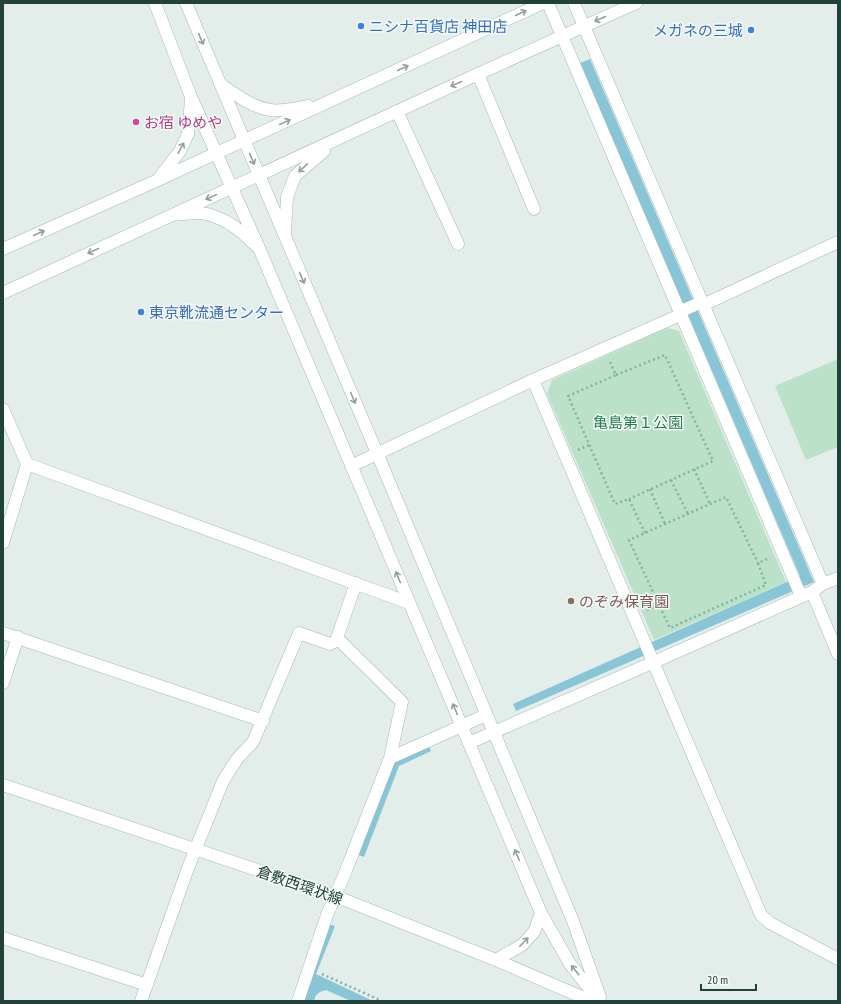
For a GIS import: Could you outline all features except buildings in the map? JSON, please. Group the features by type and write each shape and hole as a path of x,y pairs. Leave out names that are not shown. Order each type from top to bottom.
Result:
{"street":[{"path":"155,3 191,97 259,248 541,913 570,964 600,1001"},
{"path":"186,3 377,453 573,922 600,1001"},
{"path":"3,249 244,141 543,3"},
{"path":"548,3 681,312 792,576 838,654"},
{"path":"574,3 701,304 823,584"},
{"path":"3,293 397,111 636,3"},
{"path":"478,74 534,209"},
{"path":"220,84 244,101 271,110 292,109 329,101"},
{"path":"158,180 180,151 188,134 191,97"},
{"path":"397,111 458,244"},
{"path":"285,237 287,197 295,176 314,158 345,136"},
{"path":"173,214 201,213 216,217 231,225 259,248"},
{"path":"351,466 533,380 838,242"},
{"path":"533,380 761,915 770,923 838,959"},
{"path":"3,409 27,464 3,543"},
{"path":"27,464 409,603"},
{"path":"469,743 652,659 838,578"},
{"path":"141,1001 188,868 224,781 237,758 253,742 299,633 330,644 336,641 356,583"},
{"path":"3,632 262,721"},
{"path":"3,683 18,637"},
{"path":"298,1001 327,915 390,758 402,702 337,638"},
{"path":"390,758 486,715"},
{"name":"倉敷西環状線","path":"3,785 335,896 496,960 591,1001"},
{"path":"496,960 522,945 534,932 541,913"},
{"path":"3,938 147,985"}],"path":[{"path":"603,348 616,375"},
{"path":"665,355 713,461 615,504 568,396 616,375 665,355"},
{"path":"694,469 710,504"},
{"path":"671,480 688,514"},
{"path":"650,489 665,524"},
{"path":"726,497 758,563 766,585 670,628 629,540 688,514 726,497"},
{"path":"629,499 645,533"},
{"path":"758,563 782,553"},
{"path":"634,616 659,605"},
{"path":"318,971 382,1001"}],"green space":[{"name":"亀島第１公園","path":"667,328 679,331 786,582 654,640 547,394 552,380"},
{"path":"838,359 838,447 806,460 775,386"}],"water":[{"path":"590,59 814,582 516,711 513,704 800,576 580,63"},
{"path":"428,744 431,751 399,766 364,857 356,854 392,761"},
{"path":"328,924 335,926 316,974 373,1001 351,1001 326,990 318,993 314,1001 303,1001"}],"place":[{"name":"ニシナ百貨店 神田店","path":"361,26"},
{"name":"メガネの三城","path":"751,30"},
{"name":"お宿 ゆめや","path":"136,122"},
{"name":"東京靴流通センター","path":"141,312"},
{"name":"のぞみ保育園","path":"571,601"}]}
